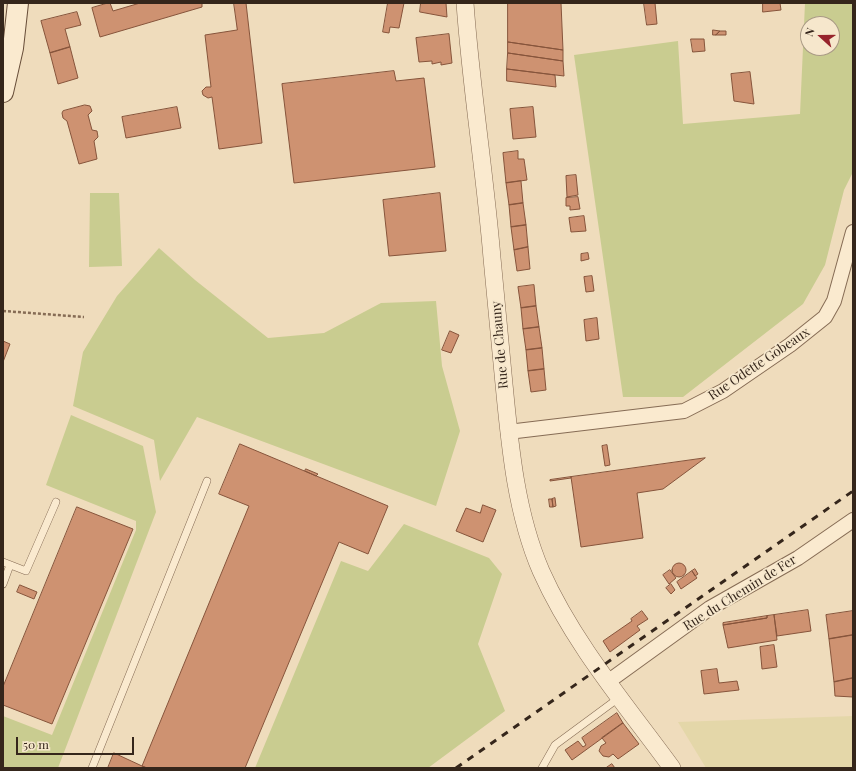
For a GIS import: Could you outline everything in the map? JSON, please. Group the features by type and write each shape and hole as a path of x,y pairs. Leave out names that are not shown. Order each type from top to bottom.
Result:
{"main road":[{"path":"3,92 13,48 18,3"}],"street":[{"name":"Rue de Chauny","path":"464,3 470,75 487,204 508,432 516,481 532,547 541,571 568,623 672,768"},
{"name":"Rue Odette Gobeaux","path":"508,432 684,411 723,391 790,345 825,317 834,301 853,232"},
{"name":"Rue du Chemin de Fer","path":"604,674 710,608 798,558 853,520"}],"lane":[{"path":"92,768 207,481"},
{"path":"3,584 7,564 26,571 56,502"},
{"path":"542,768 555,745 620,697"}],"path":[{"path":"3,311 84,317"}],"shaded area":[{"path":"853,716 853,768 706,768 678,722"}],"green space":[{"path":"805,3 853,3 853,172 844,190 825,265 803,304 683,397 623,397 574,55 678,41 683,124 800,114 803,56 840,56 840,16 804,16"},
{"path":"90,193 119,193 122,266 89,267"},
{"path":"159,248 195,280 268,338 324,333 381,303 436,301 442,366 460,431 436,506 197,417 160,481 154,440 73,406 83,352 117,296"},
{"path":"71,415 143,446 156,512 58,768 3,768 3,716 52,735 136,530 136,521 46,485"},
{"path":"404,524 489,558 502,574 478,644 505,711 428,768 255,768 341,561 368,571"}],"building":[{"path":"110,3 113,11 140,3 202,3 202,7 100,37 92,8"},
{"path":"234,3 246,3 262,143 219,149 212,97 208,98 203,95 202,91 206,87 211,87 205,35 237,30"},
{"path":"388,3 404,3 399,28 390,27 389,33 383,32"},
{"path":"421,3 446,3 447,17 420,12"},
{"path":"508,3 561,3 563,50 508,42"},
{"path":"644,3 655,3 657,24 647,25"},
{"path":"763,3 780,3 781,10 763,12"},
{"path":"77,12 81,25 65,29 70,47 50,53 41,21"},
{"path":"713,30 720,31 716,35 713,35"},
{"path":"720,31 726,31 726,35 716,35"},
{"path":"449,34 452,63 441,65 441,62 432,64 432,61 419,62 416,38"},
{"path":"691,39 704,39 705,51 693,52"},
{"path":"508,42 563,50 563,61 508,53"},
{"path":"70,47 78,78 58,84 50,53"},
{"path":"508,53 563,61 564,76 507,69"},
{"path":"507,69 555,75 556,87 507,81"},
{"path":"394,71 396,81 424,78 435,167 294,183 282,84"},
{"path":"750,72 754,104 734,101 731,74"},
{"path":"85,105 90,106 92,111 88,115 92,130 97,131 98,137 94,141 97,159 79,164 67,121 63,118 62,113 63,111"},
{"path":"177,107 181,128 126,138 122,117"},
{"path":"533,107 536,137 513,139 510,109"},
{"path":"518,151 518,159 524,159 527,180 506,183 503,153"},
{"path":"576,175 578,195 567,197 566,176"},
{"path":"521,181 523,203 509,205 506,183"},
{"path":"440,193 446,251 389,256 383,200"},
{"path":"578,197 580,209 570,210 570,206 566,206 566,198"},
{"path":"523,203 526,225 511,227 509,205"},
{"path":"584,216 586,231 571,232 569,218"},
{"path":"526,225 528,247 514,250 511,227"},
{"path":"528,247 530,269 517,271 514,250"},
{"path":"588,253 589,259 581,261 581,254"},
{"path":"592,276 594,291 586,292 584,277"},
{"path":"534,285 536,306 521,308 518,287"},
{"path":"536,306 539,327 523,329 521,308"},
{"path":"597,318 599,339 586,341 584,320"},
{"path":"539,327 542,348 526,350 523,329"},
{"path":"450,331 459,335 451,353 442,350"},
{"path":"3,341 10,344 3,362"},
{"path":"542,348 544,369 528,371 526,350"},
{"path":"544,369 546,390 531,392 528,371"},
{"path":"240,444 388,506 368,554 339,542 245,768 147,768 142,766 249,506 219,494"},
{"path":"607,445 610,465 605,466 602,446"},
{"path":"705,458 663,489 637,493 643,538 581,547 571,477"},
{"path":"306,469 318,474 316,476 305,471"},
{"path":"571,478 550,481 550,480"},
{"path":"555,498 556,506 553,507 552,499"},
{"path":"549,499 552,499 553,507 550,507"},
{"path":"483,505 496,510 483,542 456,531 466,508 480,513"},
{"path":"77,507 133,529 52,724 3,705 3,687"},
{"path":"676,563 682,563 686,567 686,573 682,577 676,577 672,573 672,567"},
{"path":"695,569 698,574 695,576 692,571"},
{"path":"670,570 676,578 669,584 663,575"},
{"path":"692,571 697,578 681,589 677,582"},
{"path":"671,584 675,590 671,594 666,588"},
{"path":"20,585 37,592 34,599 17,592"},
{"path":"808,610 811,631 777,636 774,615"},
{"path":"642,611 648,619 637,626 640,630 610,652 603,641 632,621 631,619"},
{"path":"853,611 853,635 829,639 826,615"},
{"path":"774,615 777,640 728,648 723,625 767,618 767,616"},
{"path":"767,616 767,618 723,625 723,623"},
{"path":"853,635 853,678 834,682 829,639"},
{"path":"774,645 777,667 762,669 760,647"},
{"path":"717,669 719,683 737,681 739,690 704,694 701,671"},
{"path":"853,678 853,697 835,696 834,682"},
{"path":"617,713 623,723 572,760 565,750 578,741 583,747 586,745 582,738"},
{"path":"623,723 639,744 618,759 613,754 609,757 603,756 599,751 601,746 606,743 602,738"},
{"path":"114,753 142,766 147,768 108,768"},
{"path":"612,764 615,768 606,768"}],"railway":[{"path":"456,768 853,491"}]}
